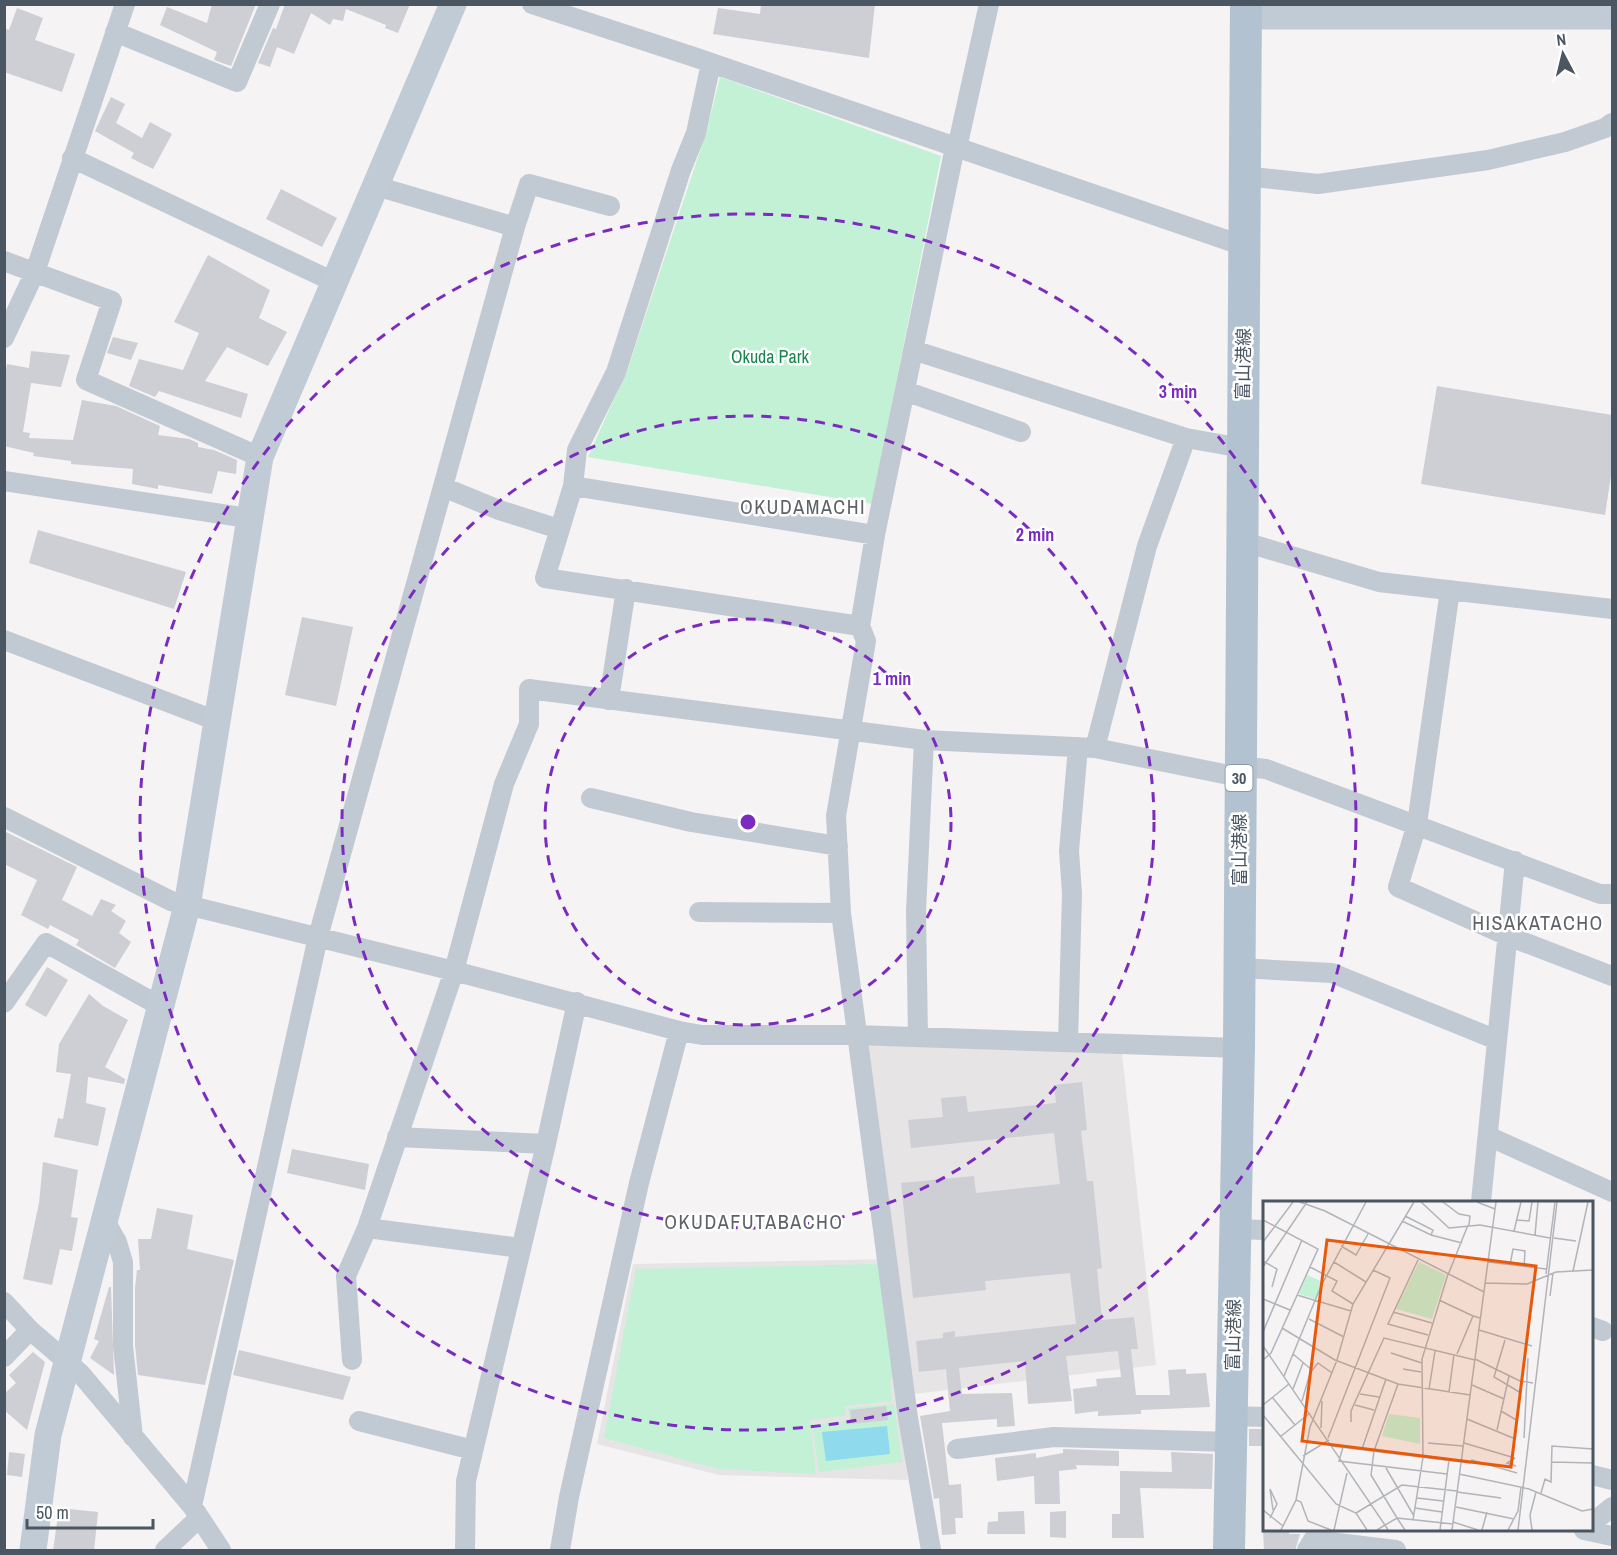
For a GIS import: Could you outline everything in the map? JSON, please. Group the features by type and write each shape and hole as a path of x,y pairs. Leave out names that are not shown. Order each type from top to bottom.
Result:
{"main road":[{"name":"富山港線","path":"1229,1551 1231,1429 1250,1229 1239,1048 1239,771 1246,10"}],"street":[{"path":"4,338 35,272 125,4"},
{"path":"115,32 237,82 270,4"},
{"path":"33,1551 48,1436 187,906 248,518 260,457 453,4"},
{"path":"532,4 1244,246"},
{"path":"931,1551 908,1418 855,1035 841,913 836,816 866,641 860,626 875,535 956,147 989,4"},
{"path":"1246,10 1523,10 1612,16"},
{"path":"711,63 696,133 681,170 616,372 577,450 573,486 544,578 860,626"},
{"path":"1244,176 1318,184 1488,160 1565,142 1605,128 1612,123"},
{"path":"72,158 334,282"},
{"path":"165,1551 195,1512 318,937 515,226 529,184 610,206"},
{"path":"376,186 515,226"},
{"path":"4,261 112,301 86,380 260,457"},
{"path":"913,350 1186,438 1242,448"},
{"path":"905,391 1021,432"},
{"path":"1068,1042 1072,893 1069,851 1086,748 1147,546 1186,438"},
{"path":"4,481 248,518"},
{"path":"573,486 875,535"},
{"path":"443,487 499,510 559,529"},
{"path":"1241,541 1379,582 1612,609"},
{"path":"609,700 626,589"},
{"path":"1450,590 1417,824 1398,887 1508,936 1612,976"},
{"path":"4,640 217,721"},
{"path":"352,1360 346,1276 367,1228 454,971 504,784 528,724 530,689 924,740 1086,748 1239,771 1266,769 1600,894 1612,894"},
{"path":"918,1037 916,911 924,740"},
{"path":"591,798 691,822 838,846"},
{"path":"4,817 171,902 577,1002 679,1031 702,1035 855,1035 1239,1048"},
{"path":"1481,1201 1515,861"},
{"path":"699,912 841,913"},
{"path":"4,1003 46,943 160,1006"},
{"path":"1239,968 1332,974 1497,1040"},
{"path":"465,1551 466,1481 546,1144 577,1002"},
{"path":"560,1551 569,1497 639,1184 679,1031"},
{"path":"1488,1136 1612,1192"},
{"path":"398,1137 546,1144"},
{"path":"105,1221 117,1242 123,1262 123,1346 133,1437"},
{"path":"367,1228 520,1248"},
{"path":"4,1302 30,1330 68,1362 195,1512 221,1551"},
{"path":"4,1357 30,1330"},
{"path":"957,1449 1054,1437 1231,1429 1263,1417"},
{"path":"359,1421 473,1450"},
{"path":"1593,1475 1612,1480"},
{"path":"1593,1522 1612,1507"},
{"path":"1589,1531 1612,1536"},
{"path":"1307,1551 1313,1540 1396,1551"}],"shaded area":[{"path":"867,1044 1122,1053 1156,1365 897,1396 908,1480 719,1475 597,1444 633,1264 893,1259"}],"green space":[{"name":"Okuda Park","path":"720,77 941,156 872,504 588,457 628,368 707,130"},
{"path":"878,1264 897,1378 890,1379 892,1401 845,1406 846,1416 810,1420 816,1474 718,1469 604,1438 636,1269"},
{"path":"894,1404 902,1462 819,1472 812,1425 850,1420 848,1408"}],"water":[{"path":"887,1426 890,1454 826,1461 822,1432"}],"building":[{"path":"212,4 256,4 231,66 214,60 217,52 160,25 167,7 207,23"},
{"path":"285,4 410,4 398,33 385,28 386,25 346,9 343,21 333,19 330,25 311,13 294,54 277,47 270,67 258,63 273,28 276,29"},
{"path":"761,4 875,4 869,58 713,34 718,8 760,14"},
{"path":"17,8 43,18 35,40 75,54 62,92 4,72 4,28 9,30"},
{"path":"111,97 125,104 116,123 142,138 150,122 172,134 153,169 131,158 134,153 95,131"},
{"path":"281,189 337,218 322,247 266,219"},
{"path":"208,255 270,290 259,318 287,332 268,366 227,347 205,381 248,394 241,418 159,391 155,397 129,386 139,359 183,370 199,333 174,322"},
{"path":"113,337 138,343 131,360 107,353"},
{"path":"31,351 70,355 61,387 31,383 23,432 30,433 29,438 73,440 82,400 116,406 160,426 158,435 189,439 198,443 198,447 214,450 237,460 236,474 218,471 212,494 158,485 158,489 132,484 133,469 71,464 71,461 33,456 34,453 4,446 4,379 7,364 29,368"},
{"path":"1437,386 1612,415 1612,469 1605,515 1421,484"},
{"path":"38,530 186,572 174,609 29,563"},
{"path":"302,617 353,627 336,706 285,695"},
{"path":"4,831 77,867 62,900 92,916 101,899 116,905 111,911 126,921 119,933 131,942 115,968 76,945 79,940 50,925 48,929 21,915 37,880 4,864"},
{"path":"47,967 68,980 46,1017 25,1005"},
{"path":"89,994 103,1006 128,1020 105,1067 125,1079 124,1084 88,1077 86,1103 106,1108 98,1146 54,1137 58,1118 63,1119 71,1074 56,1072 59,1044"},
{"path":"1082,1082 1087,1130 1081,1131 1087,1181 1093,1181 1102,1268 1097,1269 1102,1320 1134,1317 1138,1349 1131,1349 1136,1395 1170,1395 1168,1370 1186,1369 1186,1374 1206,1373 1210,1407 1141,1410 1141,1414 1098,1416 1098,1411 1075,1414 1073,1389 1097,1386 1096,1379 1121,1377 1118,1351 1066,1356 1072,1401 1028,1404 1025,1361 959,1368 962,1394 1012,1393 1015,1426 997,1427 997,1419 942,1423 949,1485 961,1484 963,1518 955,1518 956,1534 942,1535 939,1498 934,1499 920,1416 950,1411 946,1369 919,1372 916,1341 943,1338 943,1333 955,1331 955,1337 1076,1324 1070,1273 985,1281 986,1290 913,1298 901,1183 974,1176 976,1193 1060,1184 1054,1133 911,1148 908,1120 943,1117 941,1098 966,1096 968,1112 1056,1103 1054,1085"},
{"path":"292,1149 369,1164 365,1190 287,1173"},
{"path":"43,1162 78,1170 71,1217 78,1218 72,1251 60,1249 52,1285 23,1279 39,1203"},
{"path":"157,1208 193,1215 187,1249 234,1260 205,1385 138,1375 135,1345 135,1288 137,1270 140,1270 138,1239 151,1239"},
{"path":"109,1287 111,1287 114,1375 90,1358 99,1341 94,1339"},
{"path":"239,1350 351,1377 343,1400 233,1375"},
{"path":"33,1352 45,1362 27,1430 4,1410 4,1394 16,1383 9,1375"},
{"path":"886,1406 888,1420 852,1424 850,1410"},
{"path":"1249,1429 1263,1429 1263,1446 1249,1446"},
{"path":"1063,1449 1119,1451 1119,1466 1076,1465 1077,1469 1059,1471 1060,1504 1035,1504 1034,1476 997,1481 995,1458 1036,1453 1036,1458 1063,1453"},
{"path":"9,1452 25,1454 22,1477 7,1475"},
{"path":"1171,1452 1213,1454 1212,1489 1140,1488 1144,1538 1112,1538 1112,1514 1120,1514 1120,1471 1172,1472"},
{"path":"59,1508 98,1512 94,1551 53,1551"},
{"path":"1024,1511 1025,1534 987,1534 988,1522 998,1521 998,1512"},
{"path":"1066,1511 1066,1538 1050,1537 1050,1512"},
{"path":"1263,1531 1289,1531 1289,1534 1300,1534 1295,1551 1264,1551"}],"district":[{"name":"OKUDAMACHI","path":"803,506"},
{"name":"HISAKATACHO","path":"1538,922"},
{"name":"OKUDAFUTABACHO","path":"754,1221"}]}
